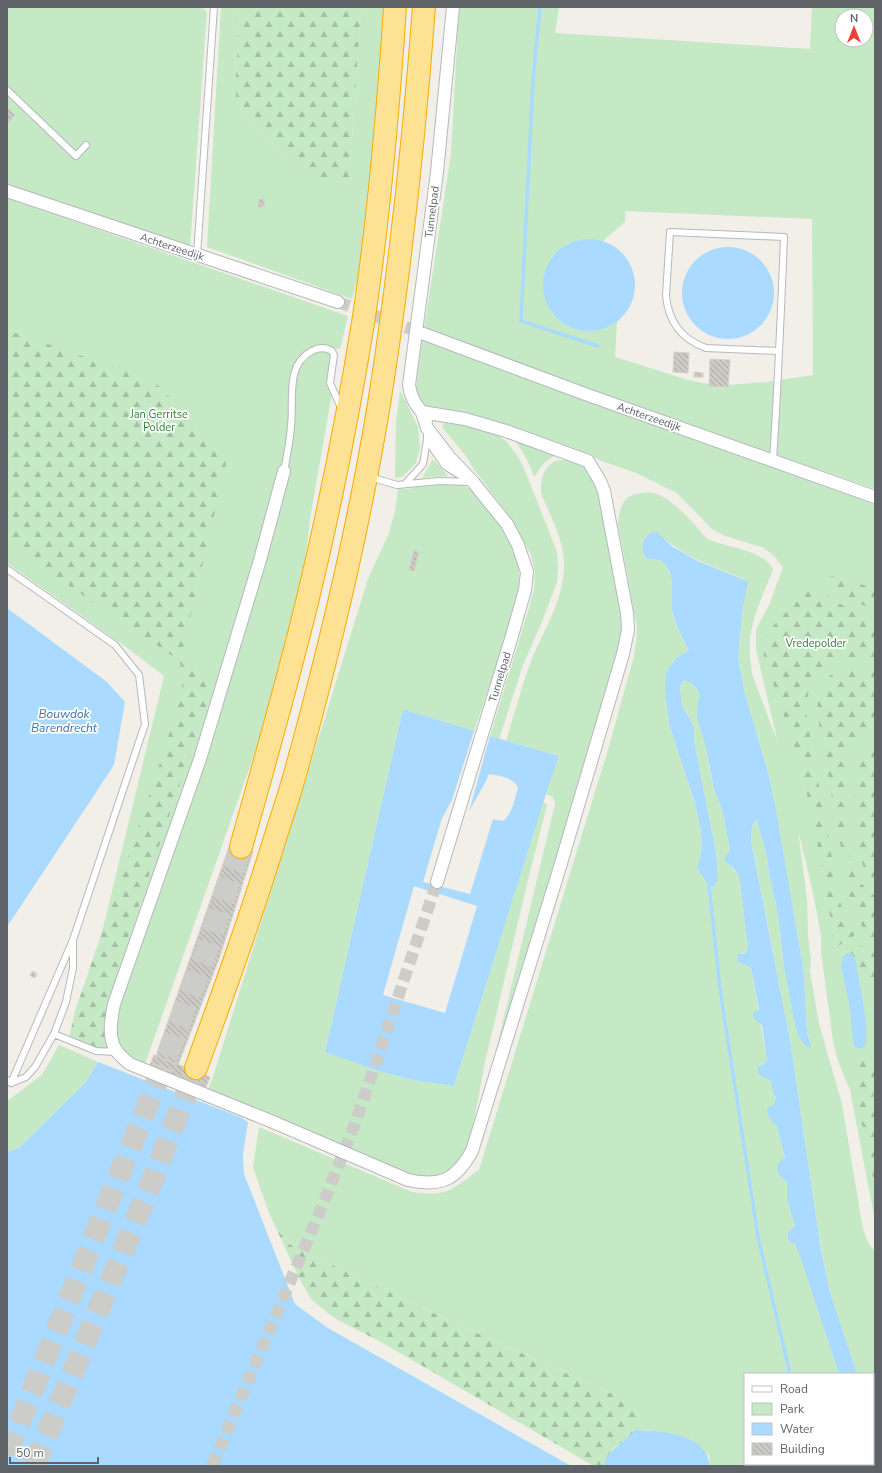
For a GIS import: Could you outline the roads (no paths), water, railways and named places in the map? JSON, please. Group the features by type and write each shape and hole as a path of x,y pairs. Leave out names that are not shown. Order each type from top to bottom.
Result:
{"highway":[{"path":"241,847 308,598 346,418 362,326 378,201 395,7"},
{"path":"196,1068 258,892 296,770 335,620 366,476 395,294 412,155 424,7"}],"street":[{"name":"Tunnelpad","path":"453,7 438,172 408,385 413,401 460,457 473,482"},
{"name":"Achterzeedijk","path":"7,191 338,302"},
{"name":"Achterzeedijk","path":"424,334 585,394 875,497"},
{"name":"Tunnelpad","path":"422,412 427,434 473,482 512,533 525,564 527,581 511,639 437,882"},
{"path":"284,471 258,567 200,760 114,1004 110,1022 111,1038 117,1052 130,1064 273,1122 408,1180 434,1182 446,1179 455,1174 464,1165 472,1151 618,669 628,630 627,613 604,491 588,461 500,428 464,418 422,412"}],"lane":[{"path":"197,255 214,7"},
{"path":"7,90 76,156 86,145"},
{"path":"773,460 779,351 784,237 670,232 666,295 667,305 672,322 686,338 696,345 706,348 779,351"},
{"path":"284,471 290,438 293,373 299,361 307,353 317,348 326,348 332,351 334,355 330,383 346,418"},
{"path":"406,483 423,464 427,434"},
{"path":"366,476 397,485 440,481 473,482"},
{"path":"7,569 115,645 139,675 145,724 73,940 9,1081"},
{"path":"9,1081 26,1077 35,1067 54,1034 66,1002 73,968 73,940"},
{"path":"54,1034 96,1051 117,1052"}],"water":[{"path":"589,239 607,243 621,253 631,267 635,285 631,303 621,317 607,327 589,331 571,327 557,317 547,303 543,285 547,267 557,253 571,243"},
{"path":"728,247 746,251 760,261 770,275 774,293 770,311 760,325 746,335 728,339 710,335 696,325 686,311 682,293 686,275 696,261 710,251"},
{"path":"657,532 673,547 698,561 747,581 748,584 743,607 738,657 744,690 769,776 777,816 804,973 807,1032 811,1048 807,1047 799,1038 794,1020 784,967 778,914 769,874 767,857 757,820 752,826 751,841 790,1040 821,1250 830,1292 857,1373 839,1373 801,1259 795,1244 788,1240 788,1232 795,1226 787,1200 787,1182 777,1173 778,1163 785,1158 777,1127 770,1119 767,1110 768,1107 774,1105 776,1097 773,1094 771,1081 761,1077 757,1068 767,1061 762,1025 754,1019 753,1012 759,1010 751,968 738,962 737,954 744,954 748,947 739,876 724,860 730,850 723,813 714,789 705,744 697,717 698,701 700,696 694,685 683,680 680,687 682,705 694,727 694,741 716,852 718,876 715,886 709,886 697,868 701,855 702,842 700,826 695,803 669,724 665,691 666,673 677,657 689,651 673,615 671,580 668,569 661,561 647,558 643,551 645,538"},
{"name":"Bouwdok Barendrecht","path":"7,608 107,682 125,702 114,765 7,927"},
{"path":"403,709 474,731 452,800 442,818 423,882 470,894 493,819 503,821 511,810 518,788 510,779 489,774 469,812 490,736 559,756 454,1086 413,1080 375,1070 325,1052","holes":["414,886 477,906 445,1013 383,995"]},
{"path":"847,953 852,953 856,962 864,1004 866,1037 865,1046 861,1049 855,1047 853,1041 849,1003 841,966 843,957"},
{"path":"98,1062 240,1117 248,1122 243,1154 244,1174 295,1304 328,1328 571,1466 7,1466 7,1153 21,1146 86,1082"},
{"path":"635,1430 670,1433 692,1440 701,1447 707,1455 710,1466 603,1466 609,1454"}],"waterway":[{"path":"540,7 533,80 521,321 598,346"},
{"path":"709,886 720,989 758,1237 790,1373"}],"tunnel":[{"path":"338,302 424,334"},
{"path":"7,1454 166,1059 206,952 241,847"},
{"path":"212,1466 323,1204 356,1121 437,882"},
{"path":"34,1466 153,1179 196,1068"}],"park label":[{"name":"Jan Gerritse Polder","path":"159,420"},
{"name":"Vredepolder","path":"816,643"}]}
